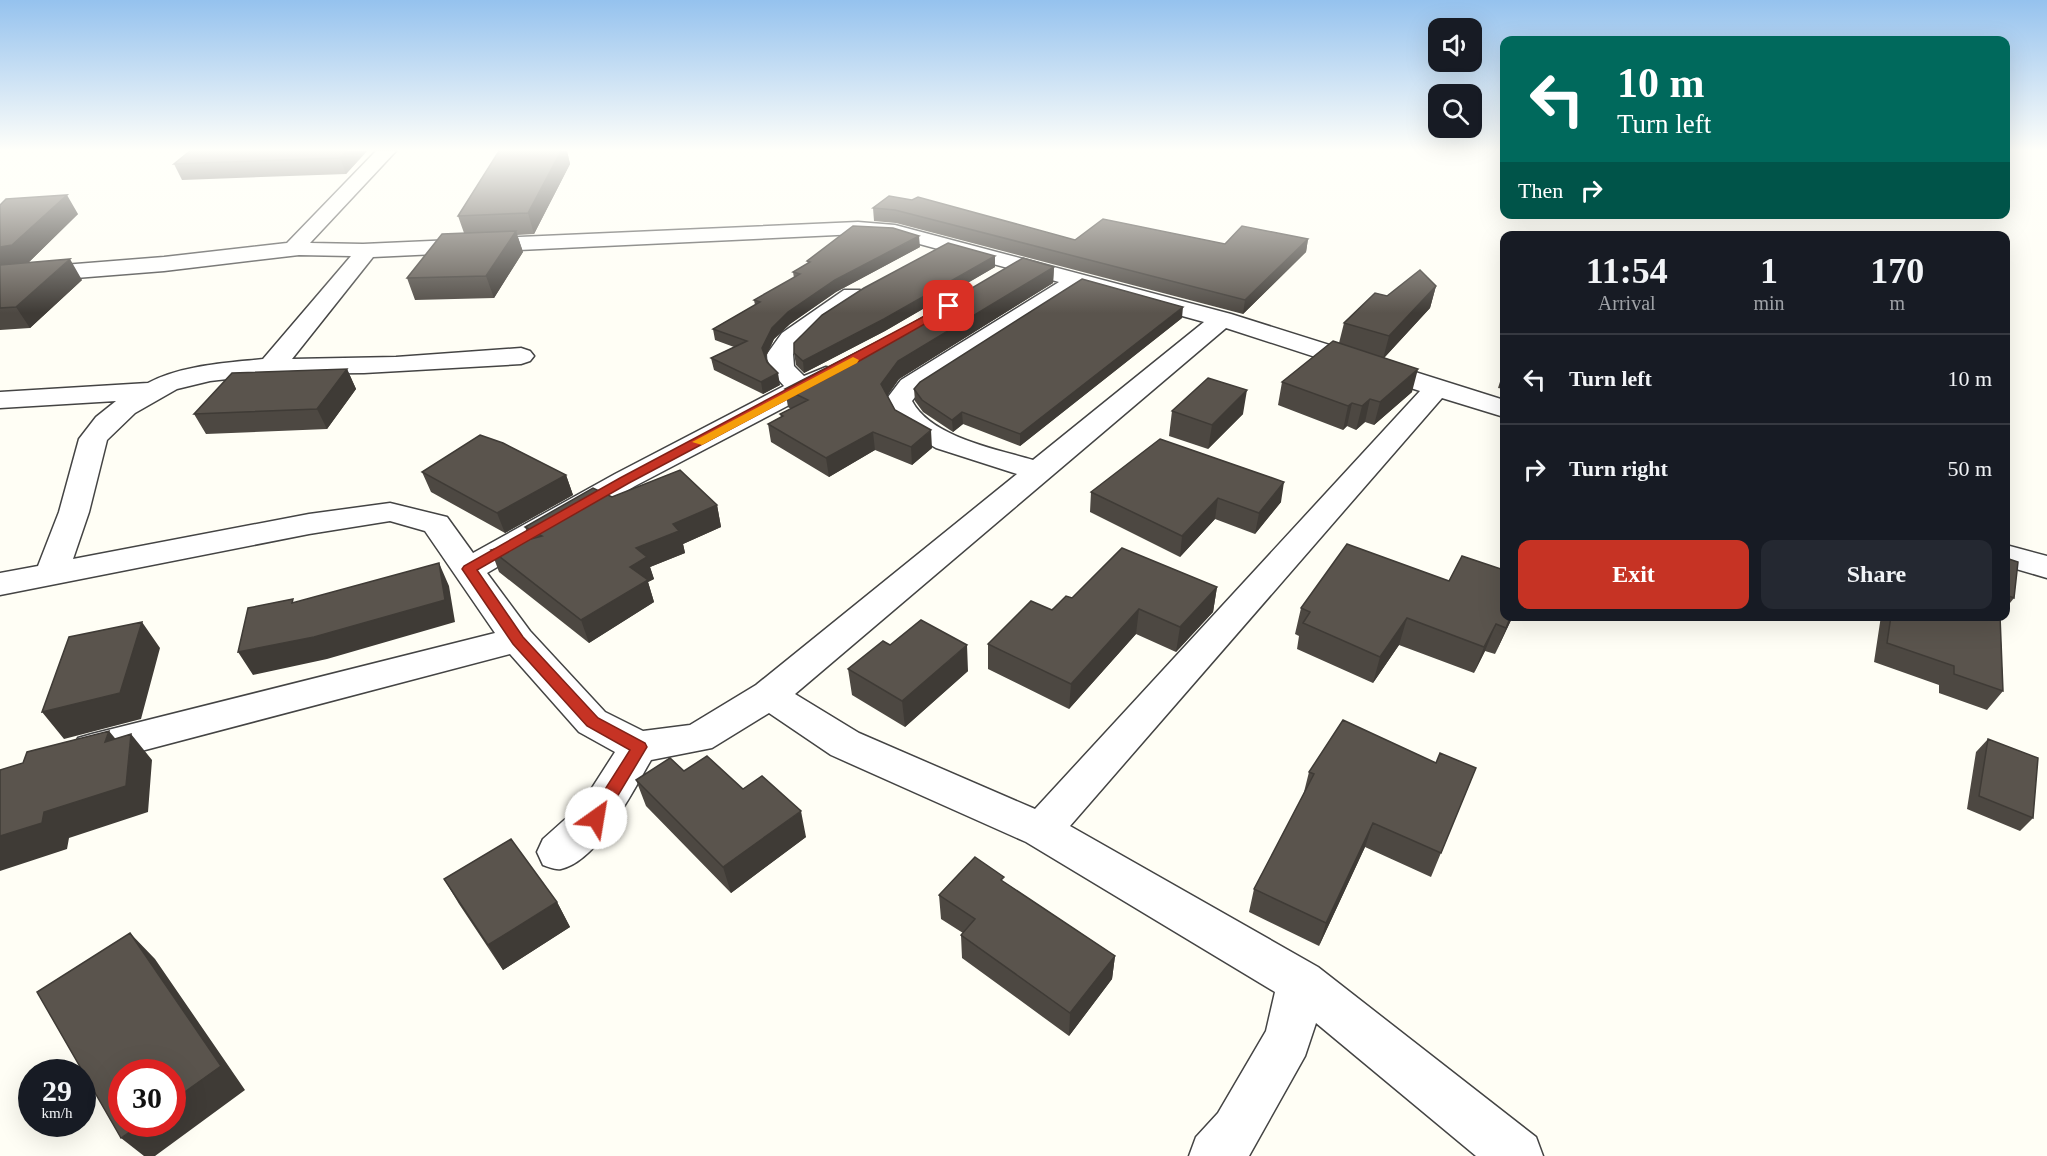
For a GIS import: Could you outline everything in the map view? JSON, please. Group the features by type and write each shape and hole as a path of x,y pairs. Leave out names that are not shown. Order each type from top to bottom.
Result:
{"street":[{"path":"299,248 297,244 335,205"},
{"path":"0,277 153,265 299,248 309,251 353,249 363,251 858,228 896,231 1222,320 1500,408"},
{"path":"915,261 946,244"},
{"path":"270,366 278,360 356,264 363,251"},
{"path":"992,281 1022,264"},
{"path":"1038,471 946,442 908,420 898,401 910,386 1078,280"},
{"path":"801,388 781,368 780,354 791,338 874,283"},
{"path":"0,584 309,524 390,512 436,524 518,640 592,722 639,747 698,738 769,695 1222,320"},
{"path":"51,574 74,512 93,439 125,407 152,390 186,378 270,366 321,368 401,365 521,356"},
{"path":"469,569 625,480 853,360"},
{"path":"1041,830 1436,389"},
{"path":"0,400 152,390"},
{"path":"2010,556 2047,567"},
{"path":"58,758 518,640"},
{"path":"769,695 845,744 1041,830 1301,982 1517,1156"},
{"path":"558,852 596,818 639,747"},
{"path":"1215,1156 1236,1131 1288,1039 1301,982"}],"building":[{"path":"0,205 56,205 12,245 0,247"},
{"path":"465,205 532,205 528,213 458,216"},
{"path":"877,205 947,205 1075,240 1103,219 1225,244 1242,226 1308,239 1245,300 895,210 873,208"},
{"path":"853,226 893,228 919,236 835,280 788,312 772,328 762,348 767,362 778,373 761,382 711,358 747,341 713,329 760,302 754,300 800,274 793,272 810,262 807,261"},
{"path":"516,231 486,276 407,278 442,234"},
{"path":"948,243 995,256 884,319 803,361 794,353 794,343 822,315 864,288"},
{"path":"1023,258 1054,267 898,361 881,384 895,410 931,430 911,447 873,432 826,458 768,424 783,416 780,414 808,400 785,389 904,328"},
{"path":"70,259 16,307 0,308 0,265"},
{"path":"1420,270 1436,286 1389,336 1344,323 1375,293 1387,296"},
{"path":"1082,279 1183,307 1020,434 962,412 952,420 922,400 914,389 920,382"},
{"path":"1333,341 1418,369 1380,402 1370,399 1362,406 1352,403 1348,406 1282,382"},
{"path":"347,369 317,409 194,414 232,373"},
{"path":"1208,378 1247,390 1212,425 1172,411"},
{"path":"480,435 503,443 566,475 497,513 422,472"},
{"path":"1160,439 1284,482 1259,513 1218,498 1182,536 1091,492"},
{"path":"680,470 717,505 673,524 679,531 636,548 647,557 630,567 648,580 581,620 491,550 542,536 525,527 593,488 612,497"},
{"path":"1347,544 1449,581 1462,556 1500,569 1500,621 1509,621 1506,628 1496,624 1484,647 1407,618 1380,657 1303,623 1310,612 1301,608"},
{"path":"1122,548 1217,587 1180,627 1139,609 1071,684 988,644 1031,601 1052,610 1066,596 1072,598"},
{"path":"2010,559 2018,562 2014,598 2010,596"},
{"path":"439,563 445,600 314,637 238,652 248,608 293,599 292,603"},
{"path":"921,620 967,645 902,701 848,669 883,641 890,645"},
{"path":"1890,621 2000,621 2003,691 1954,674 1954,666 1887,643"},
{"path":"142,622 120,693 42,712 69,637"},
{"path":"1343,720 1436,763 1440,753 1476,768 1441,853 1373,823 1326,923 1254,889 1314,774 1309,772"},
{"path":"109,731 105,742 131,734 126,786 44,812 42,823 0,836 0,770 23,763 27,752"},
{"path":"1988,739 2038,758 2033,818 1979,796"},
{"path":"707,756 743,789 762,776 801,811 723,867 636,780 670,758 684,771"},
{"path":"511,839 557,902 488,945 444,879"},
{"path":"975,857 1004,877 1001,880 1115,956 1070,1013 961,935 975,919 939,895"},
{"path":"130,933 221,1066 186,1091 186,1059 108,1059 108,1115 96,1095 96,1059 76,1059 37,992"}],"slow traffic":[{"path":"698,442 853,360"}],"route":[{"path":"596,818 639,747 592,722 518,640 469,569 625,480 858,358 949,306"}]}
